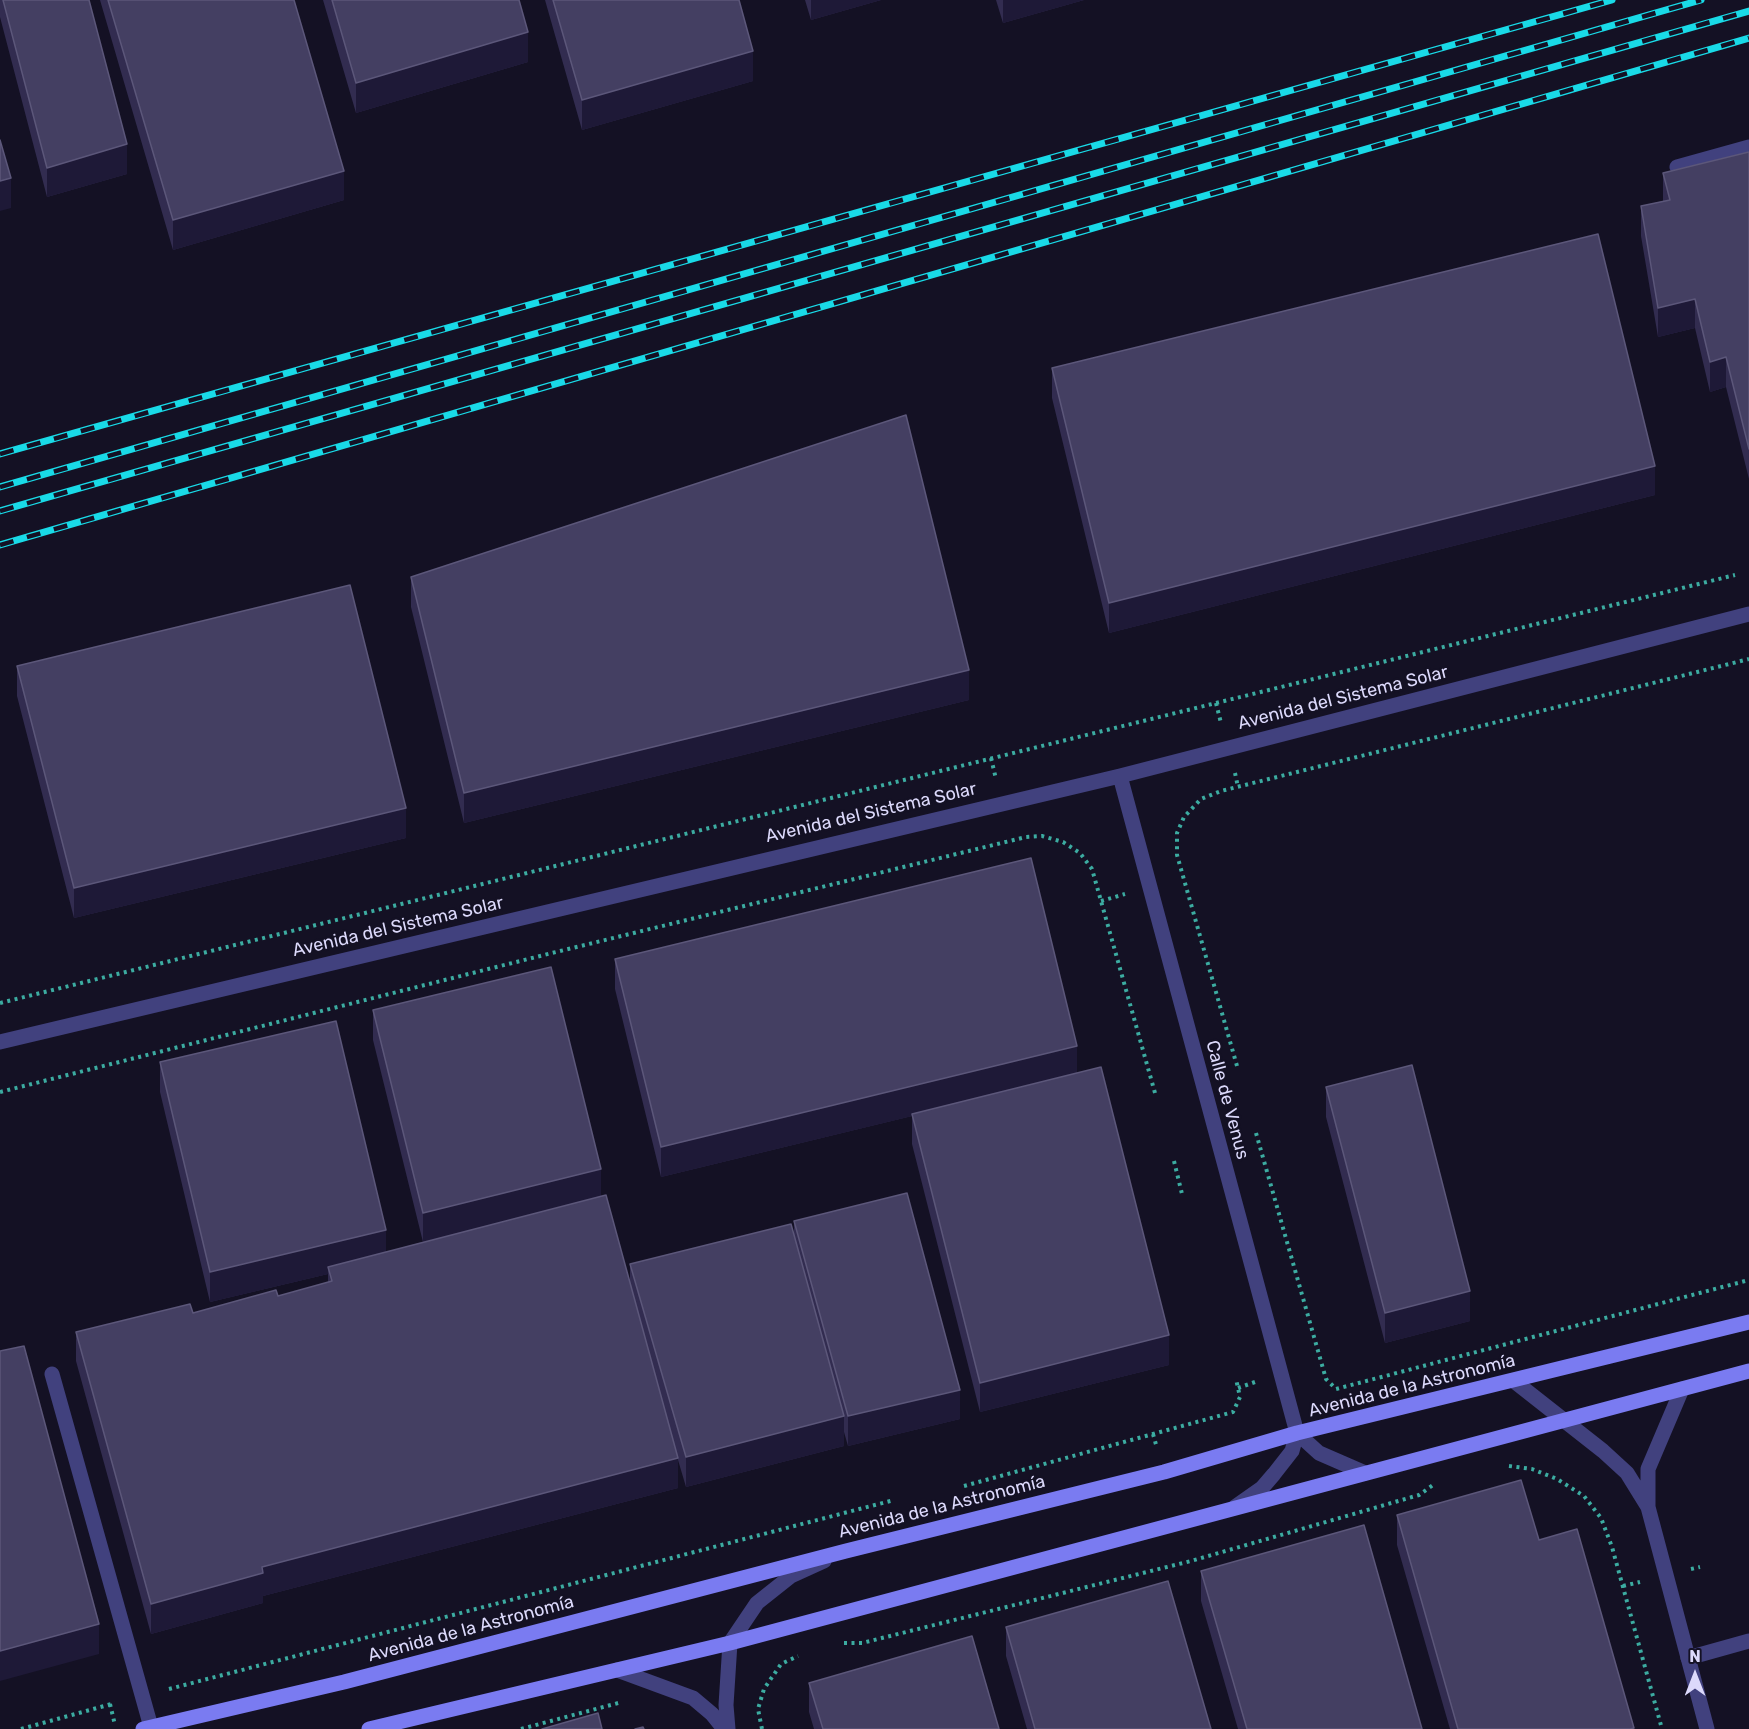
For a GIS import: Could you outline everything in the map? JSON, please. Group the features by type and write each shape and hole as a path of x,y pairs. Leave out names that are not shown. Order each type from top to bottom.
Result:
{"street":[{"path":"1677,167 1749,147"},
{"name":"Avenida del Sistema Solar","path":"0,1042 1120,776 1749,614"},
{"name":"Calle de Venus","path":"1120,776 1297,1433"},
{"name":"Avenida de la Astronomía","path":"147,1728 344,1682 846,1551 1164,1472 1297,1433 1749,1322"},
{"path":"369,1729 730,1643 1749,1371"},
{"path":"52,1374 143,1696 147,1728"},
{"path":"1514,1381 1627,1473 1648,1507"},
{"path":"1682,1389 1648,1469 1648,1507 1707,1729"},
{"path":"1233,1508 1262,1488 1274,1474 1292,1451 1297,1433 1319,1453 1365,1473"},
{"path":"726,1729 730,1643 757,1604 791,1576 846,1551"},
{"path":"1688,1658 1749,1641"},
{"path":"617,1670 693,1698 726,1729"}],"path":[{"path":"0,1003 1735,575"},
{"path":"1237,1066 1177,855 1177,833 1184,817 1201,799 1221,791 1749,659"},
{"path":"0,1092 564,950 1026,837 1042,836 1063,842 1080,853 1092,869 1155,1093"},
{"path":"1256,1133 1326,1379 1336,1389 1749,1280"},
{"path":"1174,1161 1182,1194"},
{"path":"964,1486 1233,1412 1240,1397 1236,1379"},
{"path":"1501,1468 1512,1465 1532,1469 1557,1479 1584,1496 1601,1518 1612,1547 1662,1729"},
{"path":"834,1643 862,1643 1191,1561 1419,1495 1436,1483"},
{"path":"21,1729 894,1500"},
{"path":"762,1729 758,1709 764,1689 780,1664 807,1651"},
{"path":"521,1729 627,1700"},
{"path":"110,1704 116,1729"}],"building":[{"path":"3,0 89,0 127,144 47,168"},
{"path":"108,0 294,0 344,171 173,220"},
{"path":"332,0 519,0 528,32 356,83"},
{"path":"553,0 739,0 753,51 582,100"},
{"path":"0,140 11,178 0,181"},
{"path":"1749,152 1749,449 1726,357 1710,362 1695,299 1658,308 1641,206 1670,200 1663,173"},
{"path":"1598,234 1655,466 1109,603 1052,368"},
{"path":"906,415 969,670 464,793 411,577"},
{"path":"350,585 406,808 74,888 17,666"},
{"path":"1031,858 1077,1046 661,1147 615,959"},
{"path":"551,967 601,1169 423,1213 373,1010"},
{"path":"336,1021 386,1230 210,1272 160,1062"},
{"path":"1412,1065 1470,1291 1385,1313 1326,1087"},
{"path":"1101,1067 1169,1335 980,1383 912,1114"},
{"path":"907,1193 960,1390 848,1416 794,1221"},
{"path":"606,1195 678,1458 262,1567 263,1573 151,1604 76,1332 190,1304 193,1313 276,1290 278,1296 332,1281 328,1267"},
{"path":"791,1224 844,1416 686,1457 630,1264"},
{"path":"24,1346 99,1624 0,1651 0,1351"},
{"path":"1521,1480 1539,1540 1577,1529 1634,1728 1458,1729 1397,1515"},
{"path":"1364,1525 1422,1729 1247,1729 1201,1571"},
{"path":"1168,1581 1211,1729 1035,1729 1006,1627"},
{"path":"972,1636 999,1729 823,1729 809,1683"},
{"path":"598,1713 602,1729 542,1729"}],"railway":[{"path":"0,454 1612,0"},
{"path":"0,487 1701,0"},
{"path":"0,511 1749,11"},
{"path":"0,545 1749,38"}]}
